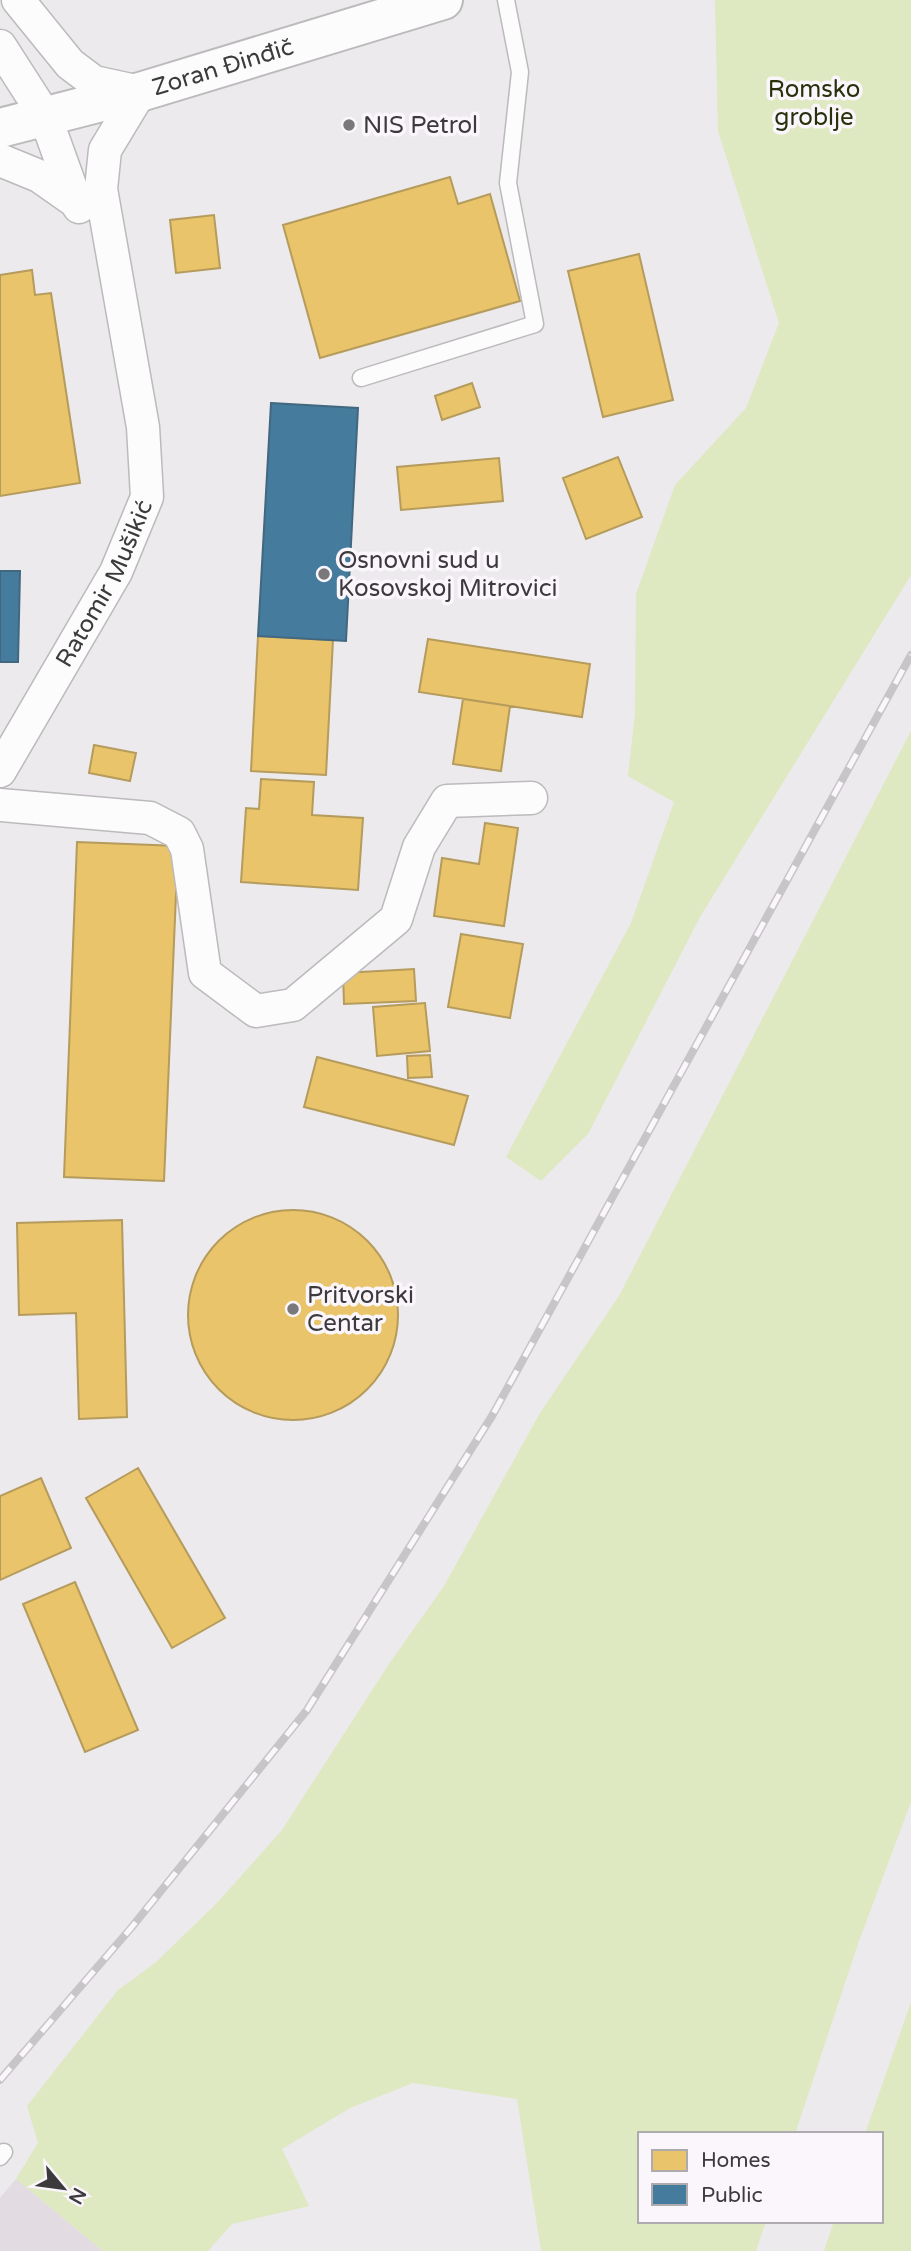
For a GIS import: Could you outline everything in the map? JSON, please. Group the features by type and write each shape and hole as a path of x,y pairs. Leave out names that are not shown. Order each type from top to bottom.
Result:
{"main road":[{"name":"Zoran Đinđič","path":"0,128 140,92 443,0"}],"street":[{"path":"18,0 71,64 94,82 140,92"},
{"name":"Ratomir Mušikić","path":"0,46 45,116 75,201 113,254"},
{"name":"Ratomir Mušikić","path":"0,771 116,572 146,496 144,427 101,188 105,150 140,92"},
{"name":"Ratomir Mušikić","path":"0,160 38,176 75,201"},
{"path":"0,805 150,818 178,833 187,849 205,973 256,1011 293,1005 396,919 419,847 447,802 531,798"}],"lane":[{"path":"361,378 535,324 508,183 520,72 506,0"}],"shaded area":[{"path":"16,2179 103,2251 0,2251 0,2198"}],"green space":[{"name":"Romsko groblje","path":"715,0 911,0 911,575 700,917 588,1134 541,1181 506,1157 631,923 674,802 628,776 635,713 636,594 675,485 746,408 779,323 718,131"},
{"path":"911,731 911,1802 859,1941 796,2132 638,2132 638,2223 765,2223 756,2251 541,2251 517,2099 413,2083 350,2108 282,2149 309,2206 232,2224 208,2251 103,2251 16,2179 38,2143 27,2106 118,1990 155,1963 217,1903 282,1830 389,1664 444,1586 540,1413 619,1296"},
{"path":"911,2002 911,2251 824,2251 833,2223 883,2223 883,2132 866,2132"}],"building: Homes":[{"path":"450,177 458,204 490,194 520,301 320,358 283,225"},
{"path":"214,215 220,268 176,273 170,220"},
{"path":"639,254 673,400 603,417 568,271"},
{"path":"32,270 35,295 51,293 80,483 0,496 0,275"},
{"path":"472,383 480,407 442,420 435,396"},
{"path":"618,457 642,517 586,539 563,478"},
{"path":"499,458 503,501 401,510 397,467"},
{"path":"258,636 333,640 326,775 251,771"},
{"path":"428,639 590,664 582,717 419,692"},
{"path":"463,699 510,706 501,771 453,764"},
{"path":"94,745 136,753 130,781 89,773"},
{"path":"261,779 314,782 312,815 363,818 358,890 241,882 246,808 259,809"},
{"path":"485,823 518,828 504,926 434,916 442,858 479,864"},
{"path":"77,842 178,846 164,1181 64,1177"},
{"path":"461,934 523,944 510,1018 448,1007"},
{"path":"414,969 416,1001 344,1004 343,973"},
{"path":"425,1003 430,1051 377,1056 373,1007"},
{"path":"430,1055 432,1077 408,1078 407,1056"},
{"path":"317,1057 468,1096 454,1145 304,1107"},
{"name":"Pritvorski Centar","path":"293,1210 333,1218 367,1241 390,1275 398,1315 390,1355 367,1389 333,1412 293,1420 253,1412 219,1389 196,1355 188,1315 196,1275 219,1241 253,1218"},
{"path":"122,1220 127,1417 79,1419 76,1313 19,1315 17,1223"},
{"path":"138,1468 225,1618 172,1648 86,1498"},
{"path":"41,1478 71,1548 0,1580 0,1496"},
{"path":"75,1582 138,1730 85,1752 23,1604"}],"building: Public":[{"path":"271,403 358,408 346,641 258,636"},
{"path":"0,571 20,571 18,662 0,662"}],"railway":[{"path":"0,2080 131,1928 307,1710 492,1416 911,655"}],"place":[{"name":"NIS Petrol","path":"349,125"},
{"name":"Osnovni sud u Kosovskoj Mitrovici","path":"324,574"},
{"name":"Pritvorski Centar","path":"293,1309"}]}
